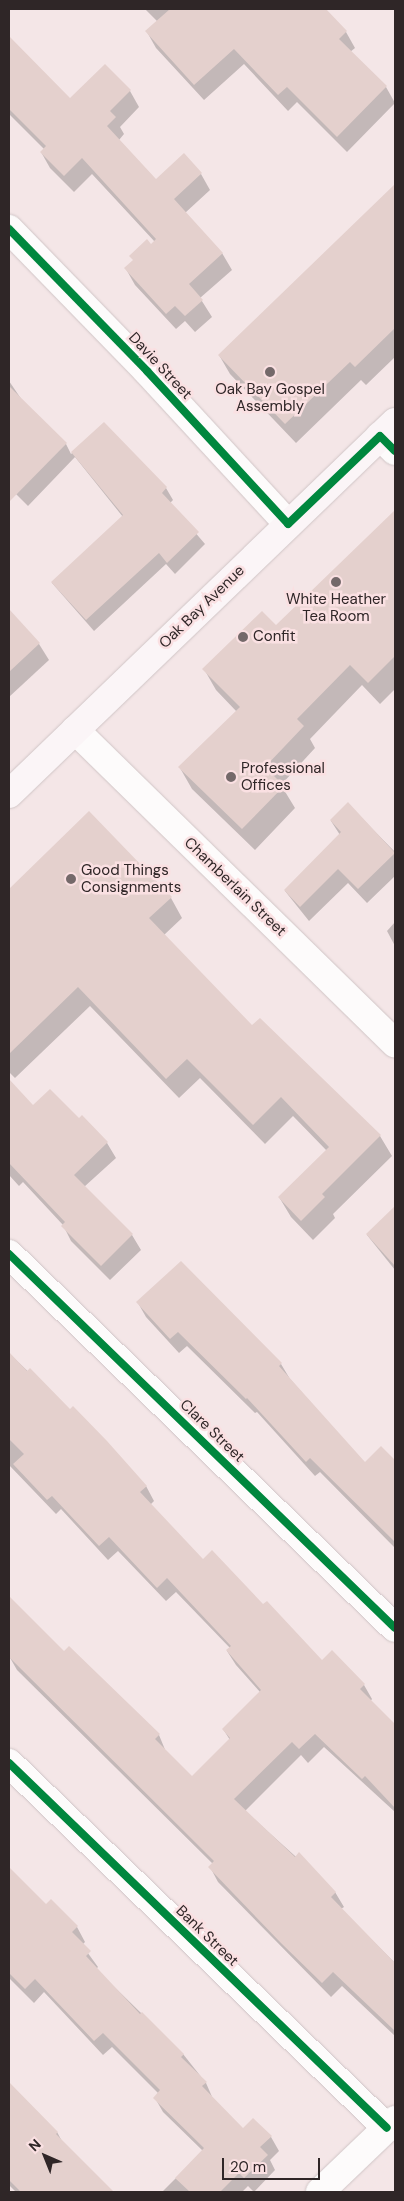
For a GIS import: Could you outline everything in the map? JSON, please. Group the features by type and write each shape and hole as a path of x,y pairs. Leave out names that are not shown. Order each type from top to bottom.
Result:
{"main road":[{"name":"Oak Bay Avenue","path":"9,794 288,524 390,436"}],"street":[{"name":"Davie Street","path":"9,230 147,371 288,524"},
{"name":"Chamberlain Street","path":"75,730 395,1043"},
{"name":"Clare Street","path":"9,1254 395,1628"},
{"name":"Bank Street","path":"9,1763 391,2124"},
{"path":"320,2192 391,2124"}],"building":[{"path":"170,9 326,9 347,31 339,39 387,86 337,137 287,87 278,95 234,49 194,85 145,31"},
{"path":"9,36 70,98 105,64 131,90 110,111 116,117 107,126 156,179 184,153 202,173 174,199 223,253 189,284 203,300 185,316 175,306 166,314 124,268 133,260 129,256 147,239 151,244 156,239 82,158 64,176 40,152 46,146 9,109"},
{"path":"395,184 395,328 355,367 350,362 285,424 218,355"},
{"path":"9,386 67,443 9,502"},
{"path":"104,422 167,487 162,493 199,532 167,563 159,553 86,620 51,582 123,515 71,452"},
{"path":"395,510 395,656 368,683 350,665 297,719 304,726 265,767 284,786 242,829 178,767 240,707 202,669 262,611 276,625"},
{"path":"9,609 40,643 9,672"},
{"path":"348,802 395,853 358,889 338,869 300,907 284,890 341,832 330,820"},
{"path":"89,811 172,897 149,918 252,1025 260,1018 381,1135 322,1194 325,1197 301,1221 278,1197 329,1147 281,1097 253,1125 187,1059 166,1079 78,987 9,1054 9,889"},
{"path":"9,1079 33,1105 50,1089 79,1118 82,1115 108,1142 74,1175 133,1234 101,1266 61,1226 65,1222 9,1163"},
{"path":"395,1206 395,1266 366,1234"},
{"path":"181,1261 282,1363 279,1366 365,1462 381,1446 395,1460 395,1542 310,1458 306,1462 247,1398 178,1332 170,1339 136,1302"},
{"path":"9,1352 27,1371 30,1368 70,1409 73,1406 107,1441 147,1486 140,1492 203,1559 212,1550 263,1604 267,1601 322,1660 332,1650 365,1684 360,1689 395,1724 395,1808 365,1776 362,1779 315,1734 299,1749 292,1742 234,1799 295,1857 299,1852 336,1892 331,1897 395,1963 395,2031 333,1972 322,1983 208,1867 214,1861 9,1657 9,1596 64,1651 69,1646 160,1734 155,1739 192,1776 230,1738 222,1729 261,1690 226,1650 231,1646 167,1578 157,1588 109,1537 99,1546 52,1496 47,1500 13,1464 24,1454 9,1439"},
{"path":"9,1867 46,1904 51,1899 78,1926 72,1932 91,1951 86,1956 140,2014 142,2012 184,2054 181,2057 207,2082 202,2086 243,2128 253,2118 272,2136 260,2147 268,2155 244,2178 239,2173 220,2192 190,2192 175,2178 204,2148 153,2098 160,2090 103,2033 94,2041 35,1979 25,1989 9,1973"},
{"path":"9,2082 58,2132 56,2134 114,2192 21,2192 9,2180"}],"cycle path":[{"path":"9,229 147,371 288,524 380,436 395,451"},
{"path":"9,1254 395,1628"},
{"path":"9,1763 387,2128"}],"place":[{"name":"Oak Bay Gospel Assembly","path":"270,372"},
{"name":"White Heather Tea Room","path":"336,582"},
{"name":"Confit","path":"243,637"},
{"name":"Professional Offices","path":"231,777"},
{"name":"Good Things Consignments","path":"71,879"}]}
